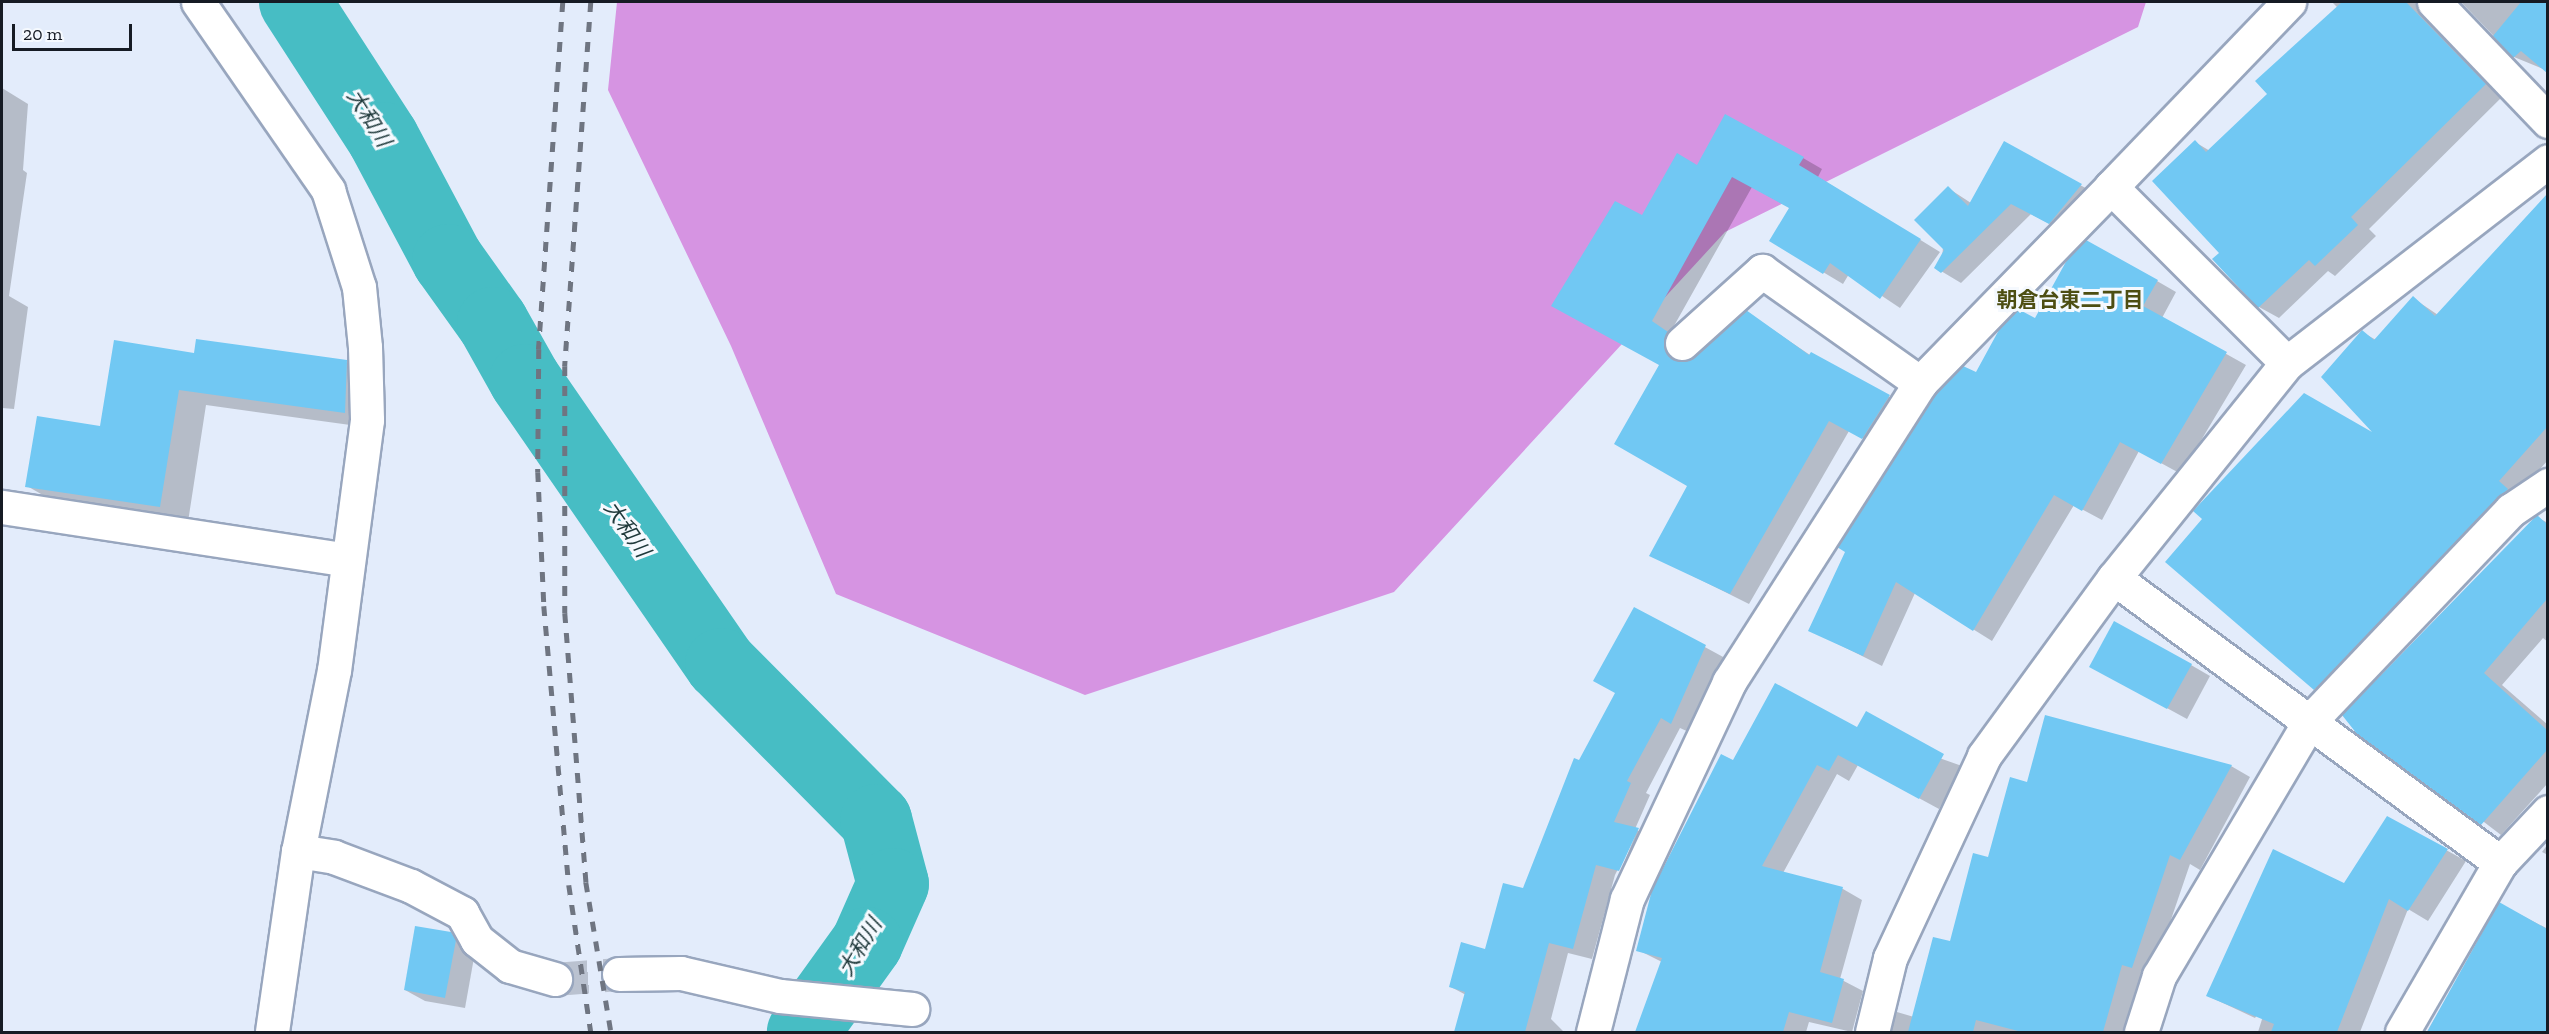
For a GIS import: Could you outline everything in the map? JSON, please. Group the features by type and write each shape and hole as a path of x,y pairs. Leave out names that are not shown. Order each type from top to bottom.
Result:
{"street":[{"path":"198,2 328,190 358,287 367,420 325,724 298,851 272,1032"},
{"path":"1593,1032 1627,899 1729,682 1920,383 2289,2"},
{"path":"2434,2 2547,121"},
{"path":"1872,1032 1890,958 1984,756 2114,579 2287,363 2547,161"},
{"path":"2111,188 2287,363"},
{"path":"1682,343 1762,271 1920,383"},
{"path":"2141,1032 2159,976 2310,722 2511,510 2547,485"},
{"path":"2,507 347,560"},
{"path":"2114,579 2500,863"},
{"path":"2402,1032 2500,863 2547,812"},
{"path":"298,851 334,857 411,886 462,913 477,940 510,966 555,979"},
{"path":"620,974 681,973 780,996 912,1009"}],"shaded area":[{"path":"617,2 2146,2 2138,27 1725,232 1394,592 1085,695 836,594 731,346 608,90"}],"building":[{"path":"2342,2 2406,2 2486,84 2351,217 2358,225 2315,266 2309,260 2258,308 2212,259 2219,253 2152,181 2195,140 2206,152 2267,94 2255,81"},
{"path":"2521,2 2547,2 2547,73 2521,51 2513,58 2493,36"},
{"path":"1725,114 1804,157 1799,165 1921,239 1880,299 1830,263 1823,274 1769,241 1789,208 1732,177 1652,321 1668,332 1668,355 1685,361 1746,310 1809,355 1811,352 1890,395 1862,439 1829,421 1730,594 1649,556 1687,486 1614,444 1659,365 1551,306 1615,201 1642,215 1677,153 1697,165"},
{"path":"2004,141 2082,184 2049,224 2011,204 1941,273 1934,268 1944,250 1914,220 1948,186 1968,206"},
{"path":"2547,194 2547,427 2499,481 2508,489 2314,690 2165,562 2202,519 2193,511 2304,393 2372,432 2321,377 2362,330 2374,340 2413,296 2435,316"},
{"path":"2086,240 2158,280 2143,306 2227,352 2161,464 2120,442 2082,511 2054,495 1973,631 1896,582 1863,656 1808,631 1845,552 1837,547 1935,395 1963,366 1976,372 2000,328 2018,309 2035,318 2068,258"},
{"path":"196,339 347,360 345,413 179,390 160,507 25,487 37,416 100,426 114,340 194,353"},
{"path":"2537,515 2547,524 2547,599 2484,673 2547,730 2547,750 2481,825 2357,734 2342,715"},
{"path":"1634,607 1706,645 1671,724 1661,718 1627,781 1631,783 1614,822 1639,828 1619,871 1596,865 1573,949 1549,943 1525,1032 1454,1032 1465,992 1449,987 1461,942 1485,949 1503,883 1523,888 1574,758 1579,760 1615,693 1593,681"},
{"path":"2114,621 2192,664 2167,709 2089,667"},
{"path":"1775,683 1857,727 1866,711 1944,754 1919,799 1838,755 1829,771 1817,765 1762,866 1843,887 1820,972 1844,979 1832,1023 1789,1012 1783,1032 1635,1032 1662,958 1636,951 1652,890 1721,754 1733,760"},
{"path":"2045,715 2232,765 2180,860 2170,855 2132,968 2122,965 2103,1032 2022,1032 1976,1020 1973,1032 1908,1032 1933,937 1950,941 1973,853 1988,857 2010,777 2027,782"},
{"path":"2387,816 2448,849 2408,911 2389,899 2337,1032 2271,1032 2274,1024 2206,996 2273,849 2344,883"},
{"path":"2499,902 2547,929 2547,1032 2427,1032"},
{"path":"415,926 451,932 456,940 445,998 404,990"}],"waterway":[{"name":"大和川","path":"295,2 383,138 448,260 493,323 525,380 721,664 876,820 893,884 867,943 803,1032"}],"tunnel":[{"path":"555,979 619,974"}],"railway":[{"path":"563,2 539,349 538,472 544,606 569,885 591,1032"},
{"path":"591,2 565,366 565,613 586,882 611,1032"}],"district":[{"name":"朝倉台東二丁目","path":"2070,300"}]}
